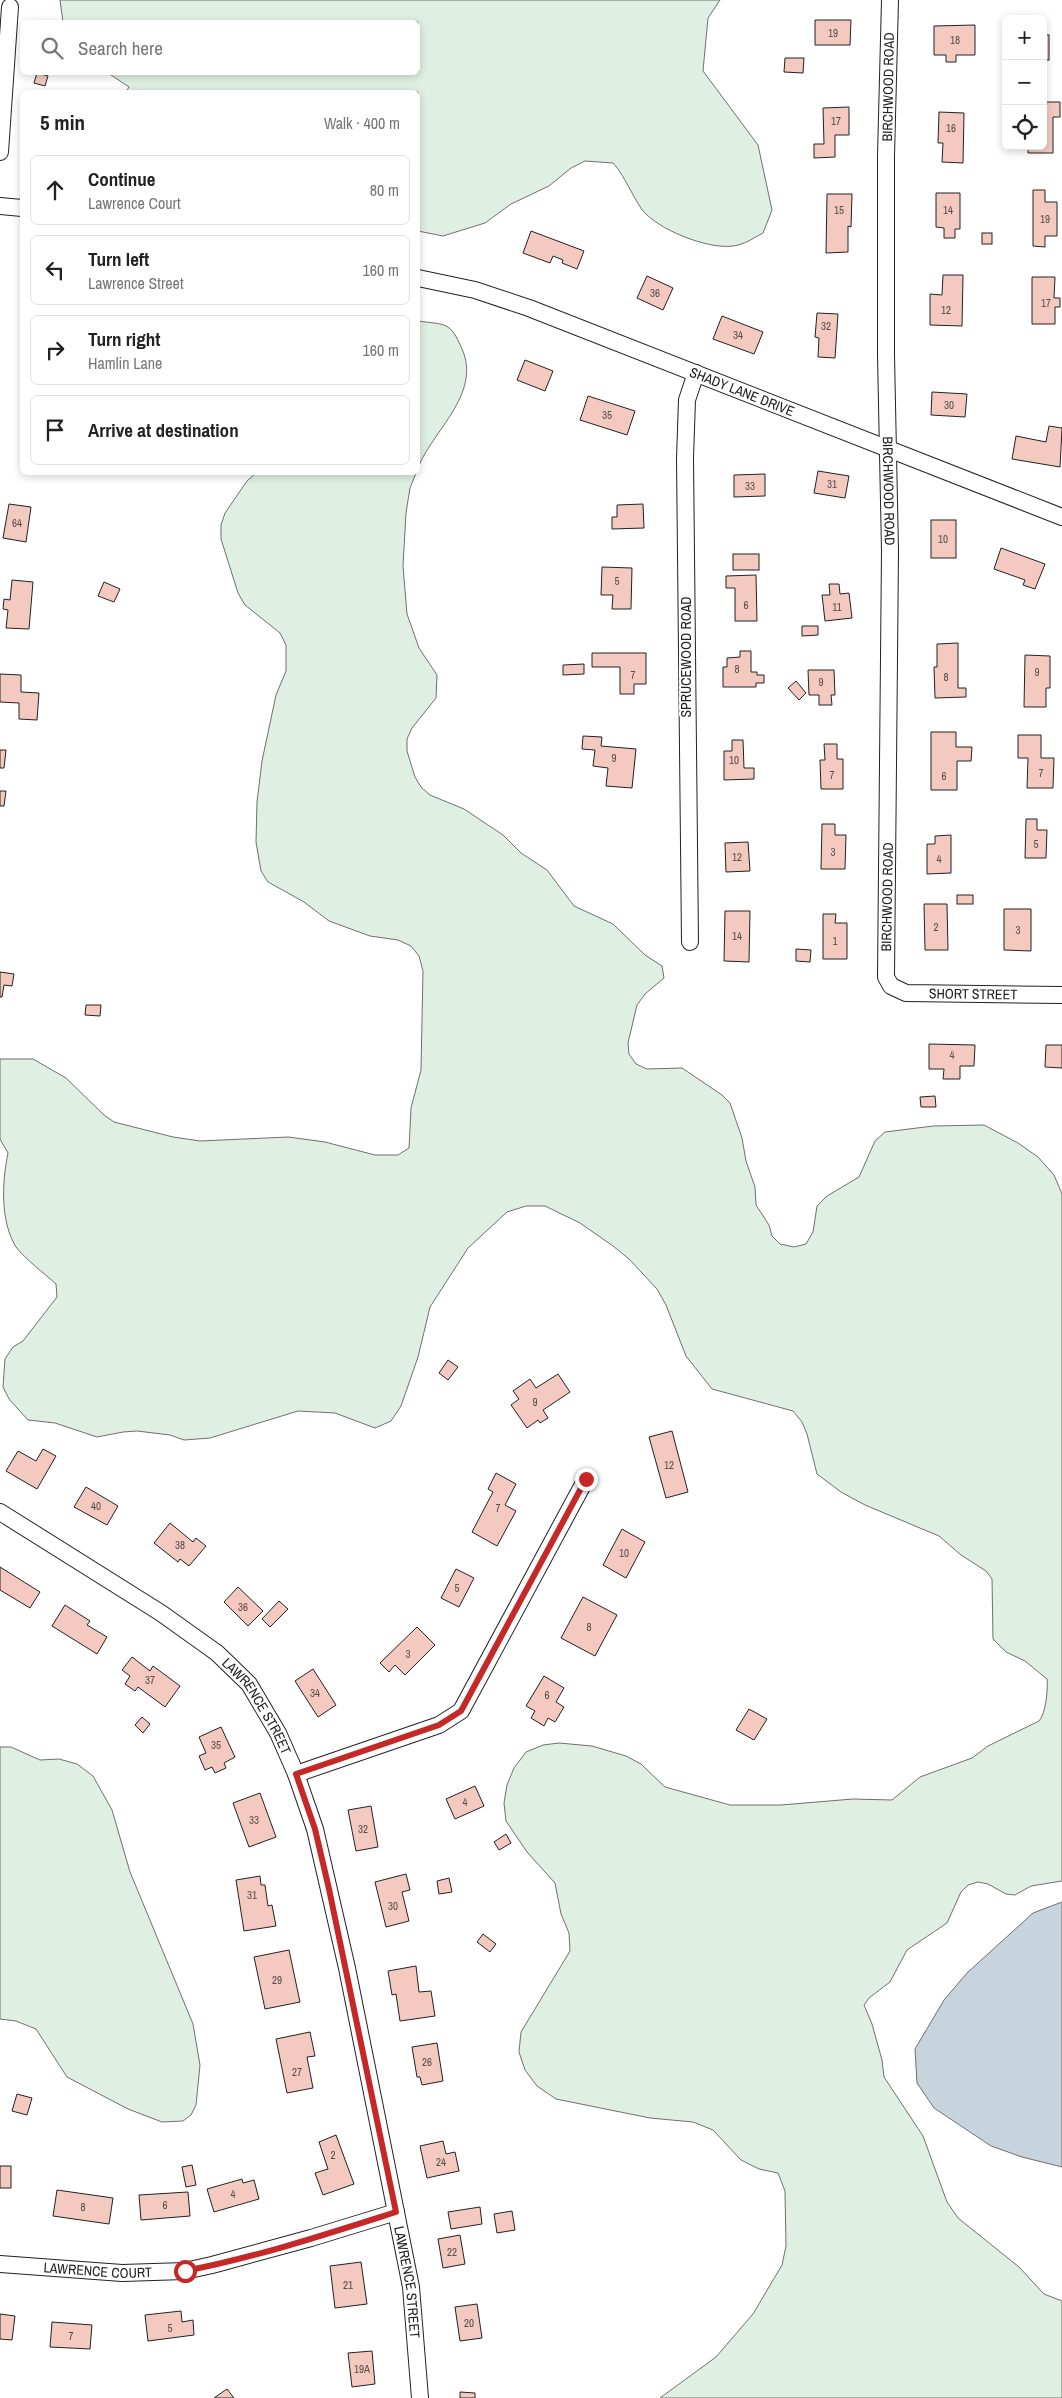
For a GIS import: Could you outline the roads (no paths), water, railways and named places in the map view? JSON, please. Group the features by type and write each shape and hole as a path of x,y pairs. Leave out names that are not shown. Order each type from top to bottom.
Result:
{"street":[{"name":"BIRCHWOOD ROAD","path":"888,983 886,953 890,551 886,156 890,0"},
{"path":"0,152 10,7"},
{"path":"0,206 20,208"},
{"name":"SHADY LANE DRIVE","path":"420,278 499,298 888,447 1062,517"},
{"name":"SPRUCEWOOD ROAD","path":"690,942 685,458 687,400 696,373"},
{"name":"SHORT STREET","path":"888,983 898,990 919,994 1062,995"},
{"path":"296,1774 439,1725 461,1711 586,1479"},
{"name":"LAWRENCE STREET","path":"0,1512 161,1613 226,1661 249,1684 278,1733 296,1774 315,1829 329,1889 412,2295 420,2398"},
{"name":"LAWRENCE COURT","path":"0,2264 122,2273 185,2271 275,2248 396,2212"}]}
